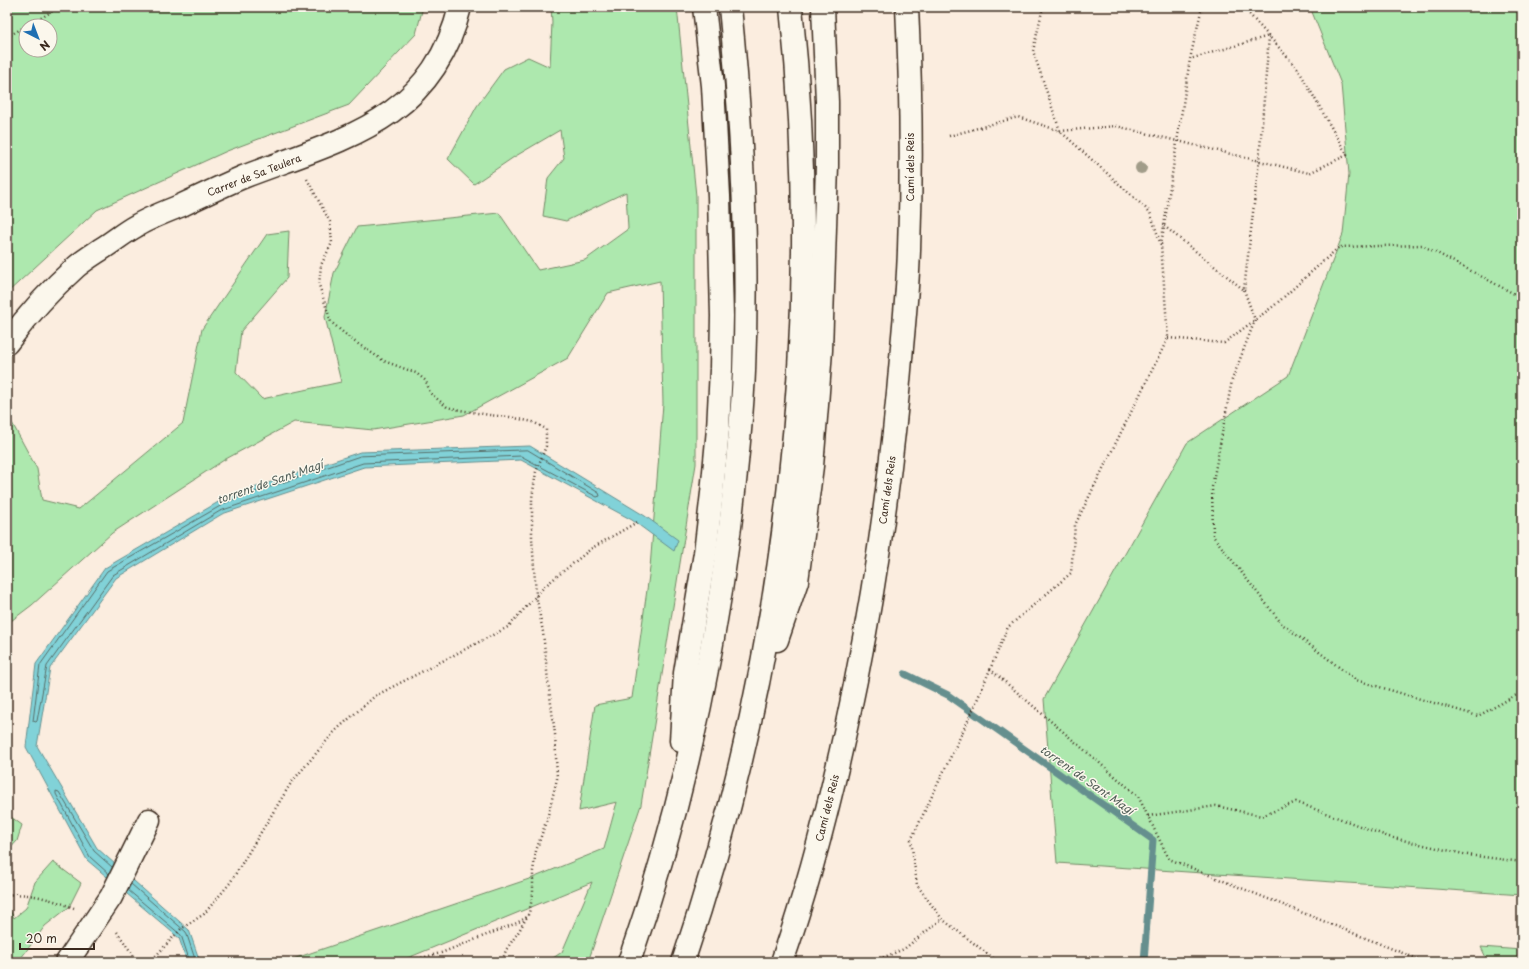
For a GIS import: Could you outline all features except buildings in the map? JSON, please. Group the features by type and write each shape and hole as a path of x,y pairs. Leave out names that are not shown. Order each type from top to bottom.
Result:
{"main road":[{"name":"Carrer de Sa Teulera","path":"7,343 32,311 77,266 136,225 243,178 297,159 348,138 376,123 396,109 415,92 430,74 446,49 460,7"},
{"path":"678,801 685,673 705,553 718,429 721,369 722,316 719,196 713,86 704,7"},
{"path":"629,962 678,801 704,685 727,547 740,433 744,371 744,239 740,117 730,7"},
{"path":"683,962 707,889 753,709 765,648 784,527 797,397 802,281 802,157 791,7"},
{"path":"753,709 797,581 812,466 821,350 827,181 827,102 823,7"},
{"name":"Camí dels Reis","path":"782,962 819,842 849,714 867,624 889,478 898,398 909,251 910,160 908,7"},
{"path":"67,962 111,897 149,820"}],"path":[{"path":"40,18 60,7"},
{"path":"1043,7 1033,51 1060,130 1150,212 1161,245"},
{"path":"995,962 993,958 942,920 917,885 911,840 972,712 1008,627 1071,573 1075,525 1168,338 1161,245 1190,59 1202,7"},
{"path":"949,136 1018,117 1060,130 1116,126 1309,173 1347,155 1298,69 1243,7"},
{"path":"7,37 18,31"},
{"path":"1190,59 1269,36"},
{"path":"1269,36 1259,161 1244,290 1255,320 1232,380 1212,487 1213,536 1282,624 1356,680 1478,716 1522,692"},
{"path":"297,159 330,222 332,243 322,265 320,286 331,322 352,340 384,360 416,373 426,381 430,393 447,406 460,410 510,417 533,422 546,429 546,446 536,472 532,498 532,538 536,595 543,632 555,734 557,779 547,819 536,851 533,871 534,894 529,913 506,950 502,962"},
{"path":"1164,226 1244,290"},
{"path":"1168,338 1224,344 1275,304 1339,247 1422,245 1522,298"},
{"path":"150,962 181,929 204,914 230,883 291,783 335,731 375,696 508,627 545,586 592,548 639,521"},
{"path":"990,669 1138,796 1169,859 1425,962"},
{"path":"1148,816 1216,806 1262,816 1296,802 1389,837 1468,855 1522,862"},
{"path":"406,962 441,953 517,923 527,917"},
{"path":"872,962 904,949 942,920"}],"green space":[{"path":"7,7 423,7 416,34 349,105 227,151 97,210 7,293"},
{"path":"551,7 677,7 696,196 696,464 641,805 588,962 547,962 562,952 592,882 398,962 284,962 535,877 604,849 617,802 579,811 595,705 632,698 650,568 663,404 660,281 608,293 568,358 464,415 373,430 294,422 224,460 112,533 32,605 7,624 7,426 11,421 37,469 42,500 79,509 183,423 202,329 267,234 289,231 287,278 241,331 236,372 262,399 341,382 325,317 334,273 357,227 499,213 538,270 585,260 628,229 626,192 566,221 543,216 548,178 564,158 560,130 514,157 474,184 448,159 477,106 504,69 528,57 550,67 552,22"},
{"path":"1310,7 1522,7 1522,895 1057,863 1044,699 1187,443 1288,376 1343,234 1349,174 1341,84"},
{"path":"7,814 22,825 17,841 7,852"},
{"path":"53,862 81,883 69,907 45,926 18,962 7,962 7,905 14,918 26,908 35,882"},
{"path":"1481,947 1522,950 1522,962 1488,962"}],"water":[{"path":"530,446 645,516 678,540 674,551 632,520 521,460 364,467 222,514 116,578 50,668 37,746 97,848 189,930 200,962 187,962 179,938 87,860 26,747 36,664 105,568 227,497 360,452"}],"waterway":[{"name":"torrent de Sant Magí","path":"905,674 948,695 1153,840 1144,962"}]}
